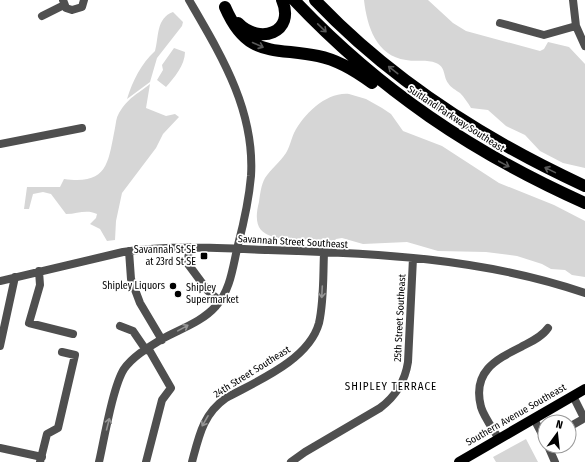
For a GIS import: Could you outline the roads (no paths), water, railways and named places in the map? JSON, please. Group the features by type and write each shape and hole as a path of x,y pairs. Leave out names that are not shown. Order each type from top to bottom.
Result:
{"highway":[{"path":"223,3 242,27 254,33 266,34 277,30 284,20 285,12 282,0"},
{"name":"Suitland Parkway Southeast","path":"294,0 333,39 387,86 429,117 478,149 527,176 585,203"},
{"name":"Suitland Parkway Southeast","path":"315,0 342,27 384,63 453,114 510,149 585,186"},
{"path":"223,3 236,29 249,41 270,50 318,56 340,64 362,76 427,124 478,149"}],"main road":[{"name":"Southern Avenue Southeast","path":"459,462 585,389"}],"street":[{"path":"42,16 63,2 69,10 76,10 82,7 84,0"},
{"path":"99,462 120,377 130,362 147,349 203,317 220,301 228,285 237,249 251,176 251,150 246,120 238,91 228,68 189,0"},
{"path":"573,0 576,26 585,46"},
{"path":"500,23 544,35 576,26"},
{"path":"0,144 82,128"},
{"path":"189,247 188,264 208,291 220,301"},
{"name":"Savannah Street Southeast","path":"0,281 129,251 189,247 413,258 470,265 535,278 585,293"},
{"path":"129,251 131,279 140,303 162,340"},
{"name":"24th Street Southeast","path":"192,462 202,426 215,406 226,398 295,358 312,341 321,315 324,253"},
{"name":"25th Street Southeast","path":"291,462 304,452 380,408 396,393 406,375 408,362 413,258"},
{"path":"39,271 40,285 29,323 73,334"},
{"path":"0,346 15,277"},
{"path":"120,326 133,331 147,349 171,388 162,400 146,462"},
{"path":"499,439 481,407 480,389 484,372 495,360 536,339 548,328"},
{"path":"0,448 41,459 47,434 58,428 75,355 62,352"},
{"path":"573,396 584,418"},
{"path":"534,419 537,425"}],"place":[{"name":"Savannah St SE at 23rd St SE","path":"204,256"},
{"name":"Shipley Liquors","path":"173,286"},
{"name":"Shipley Supermarket","path":"178,294"}],"district":[{"name":"SHIPLEY TERRACE","path":"391,386"}]}
